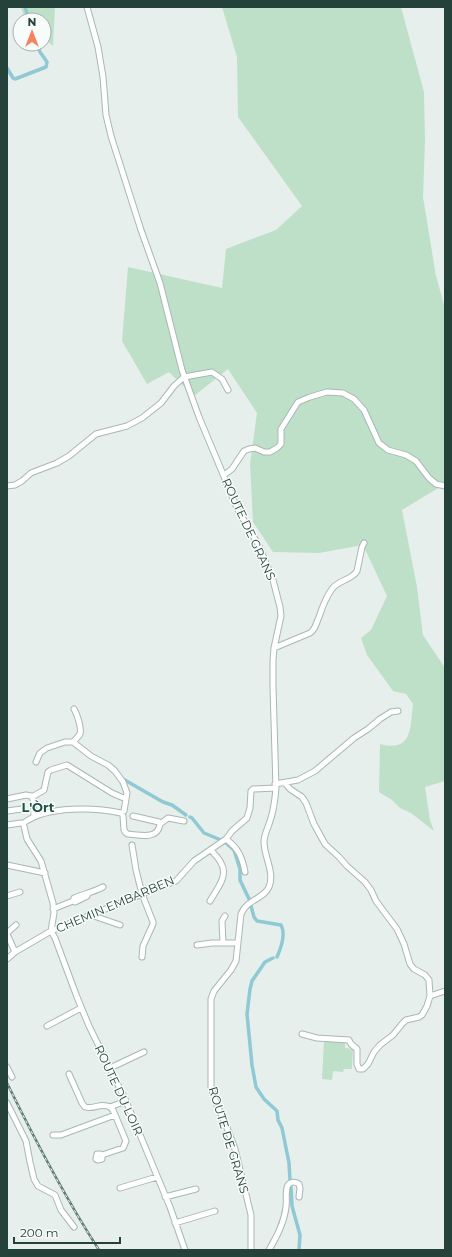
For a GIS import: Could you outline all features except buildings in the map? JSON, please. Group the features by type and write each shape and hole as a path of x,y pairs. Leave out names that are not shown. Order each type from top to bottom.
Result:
{"street":[{"name":"ROUTE DE GRANS","path":"87,7 98,47 103,78 106,115 111,136 141,230 160,283 184,377 198,417 238,510 259,546 273,580 281,616 274,648 273,687 276,786 275,804 264,840 264,851 270,871 269,888 264,894 244,907 241,914 236,961 231,970 214,991 211,999 212,1087 216,1103 235,1149 251,1215 251,1250"},
{"path":"8,486 15,485 31,473 57,463 69,456 96,434 127,426 142,418 161,403 174,386 184,377 212,372 222,379 228,390"},
{"path":"224,475 232,469 244,451 256,448 264,452 270,452 277,448 281,440 280,429 298,402 310,396 327,392 343,392 354,399 364,410 379,443 388,450 406,455 414,460 436,484 445,486"},
{"path":"274,648 314,630 332,588 342,580 355,574 357,571 364,543"},
{"path":"74,708 80,734 74,742"},
{"path":"276,786 298,780 315,771 354,738 380,719 392,712 398,711"},
{"path":"36,762 40,753 47,748 65,742 74,742 91,756 108,765 123,782 127,793 122,813 124,830 128,834 147,836 154,834 160,828 160,824 168,818 184,821"},
{"path":"7,799 26,795 32,797 44,790 48,772 67,765 112,793 126,799"},
{"path":"285,783 290,789 302,797 306,803 314,824 325,844 340,857 371,890 376,901 397,929 404,944 410,964 414,969 425,975 429,980 430,996 422,1015 406,1020 393,1035 380,1045 363,1069 359,1068 357,1064 357,1049 349,1040 317,1038 302,1034"},
{"name":"CHEMIN EMBARBEN","path":"7,959 15,952 51,931 176,881 194,861 226,839 232,831 247,818 250,808 251,791 253,789 276,786"},
{"path":"32,797 34,816"},
{"path":"7,811 22,809"},
{"path":"7,825 23,823 34,816 56,811 92,809 122,813"},
{"path":"133,816 158,822 160,824"},
{"path":"23,823 27,839 41,861 53,903 54,913 51,931"},
{"path":"226,839 238,850 244,864 245,872"},
{"path":"132,845 142,894 153,924 143,946 142,957"},
{"path":"210,901 223,877 224,871 221,863 211,850"},
{"path":"7,865 45,873"},
{"path":"54,909 73,901 74,898 85,893 88,894 103,887"},
{"path":"7,896 20,892"},
{"path":"91,915 120,925"},
{"path":"223,943 222,921 225,916"},
{"path":"15,952 7,934 16,924"},
{"name":"ROUTE DU LOIR","path":"51,931 81,1008 126,1101 185,1250"},
{"path":"197,945 212,943 238,943"},
{"path":"430,996 445,991"},
{"path":"47,1026 81,1008"},
{"path":"110,1068 144,1052"},
{"path":"7,1067 12,1077"},
{"path":"68,1074 85,1107 88,1108 103,1104 113,1110 126,1141 123,1148 102,1155"},
{"path":"110,1107 126,1101"},
{"path":"7,1103 26,1141 34,1179 38,1186 55,1195 62,1210 74,1227"},
{"path":"53,1135 61,1135 115,1115"},
{"path":"120,1188 157,1177"},
{"path":"269,1250 283,1223 287,1189 291,1182 296,1182 299,1184 299,1197"},
{"path":"165,1197 196,1189"},
{"path":"175,1223 215,1211"}],"green space":[{"path":"21,7 55,7 53,46 52,12 23,12"},
{"path":"222,7 401,7 424,92 425,141 423,197 436,276 445,308 445,484 402,510 417,587 423,635 445,668 445,781 425,787 430,820 434,831 411,813 400,808 392,800 379,792 380,744 391,746 399,745 404,741 408,736 410,729 413,704 406,694 393,691 367,655 361,638 371,630 387,596 363,545 319,553 273,552 253,522 250,464 257,413 228,369 194,396 169,372 147,384 122,341 128,267 222,288 226,249 276,230 302,206 238,117 237,57"},
{"path":"324,1041 345,1042 345,1048 353,1049 352,1069 344,1069 343,1072 333,1071 332,1080 322,1079"}],"waterway":[{"path":"25,7 27,12"},
{"path":"7,68 15,79 46,67 47,62 40,52"},
{"path":"123,779 163,802 172,805 186,815"},
{"path":"190,817 204,833 221,840"},
{"path":"226,843 234,850 240,869 240,880 249,899"},
{"path":"251,906 254,917 257,921 281,925 283,937 277,957"},
{"path":"273,958 265,962 252,981 247,1014 252,1065 256,1087 264,1099 277,1111 289,1163 290,1180"},
{"path":"291,1187 292,1206 300,1235 299,1250"}],"railway":[{"path":"7,1083 50,1168 99,1250"}],"district":[{"name":"L'Òrt","path":"38,807"}]}
